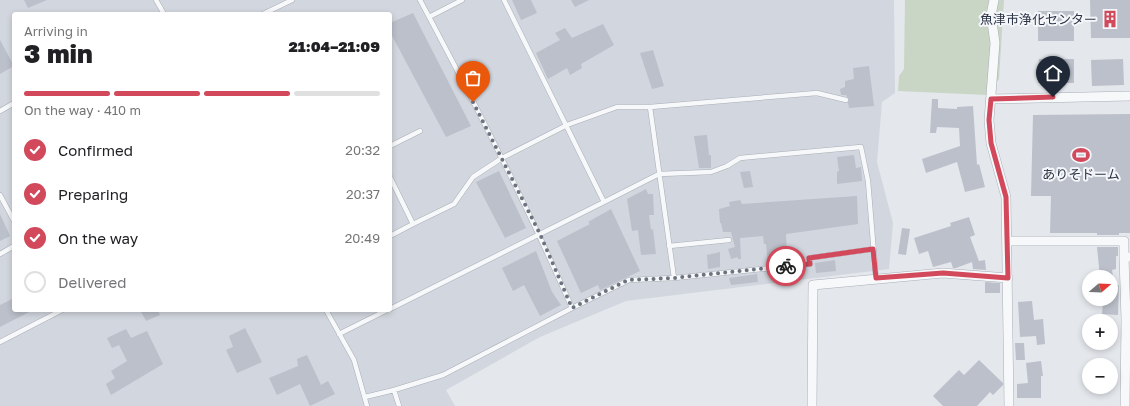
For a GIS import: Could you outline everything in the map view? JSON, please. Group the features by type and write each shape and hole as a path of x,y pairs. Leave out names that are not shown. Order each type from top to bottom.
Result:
{"street":[{"path":"994,0 991,15 995,43 989,120 991,143 1006,197 1010,406"},
{"path":"991,99 1130,96"},
{"path":"1007,241 1124,241 1127,257 1125,406"},
{"path":"812,406 813,285 943,273 1008,278"}],"lane":[{"path":"156,0 163,12"},
{"path":"268,12 290,0"},
{"path":"420,0 540,234 572,308"},
{"path":"429,17 462,0"},
{"path":"504,0 604,202"},
{"path":"392,235 454,204 472,177 502,158 567,125 617,107 650,107 817,93 846,100"},
{"path":"0,110 12,104"},
{"path":"650,107 674,278"},
{"path":"392,145 420,131"},
{"path":"392,308 660,174 711,172 727,166 740,158 861,147 868,181 876,278"},
{"path":"392,181 413,224"},
{"path":"0,195 12,217"},
{"path":"669,246 729,240"},
{"path":"0,254 12,247"},
{"path":"365,397 394,390 443,374 628,280 674,278 810,264 809,258 873,249"},
{"path":"0,342 58,312"},
{"path":"327,312 354,360 367,406"},
{"path":"339,334 383,312"},
{"path":"394,390 399,406"}],"shaded area":[{"path":"0,0 894,0 895,93 882,102 877,162 893,223 889,269 626,301 540,337 446,390 455,406 0,406"}],"green space":[{"path":"905,0 1004,0 999,79 987,95 898,91 899,76 904,69"}],"building":[{"path":"24,0 47,0 28,8"},
{"path":"512,0 531,0 537,13 521,20"},
{"path":"571,0 589,0 575,7"},
{"name":"魚津市浄化センター","path":"1090,0 1130,0 1130,38 1091,38"},
{"path":"1038,11 1074,11 1074,41 1038,41"},
{"path":"413,13 471,126 446,137 392,36 392,22"},
{"path":"603,24 614,45 581,64 582,68 570,75 567,68 548,79 536,53 560,40 555,33 565,28 572,38"},
{"path":"0,40 12,62 12,67 0,74"},
{"path":"653,50 664,86 652,89 640,53"},
{"path":"1039,59 1074,59 1074,83 1038,83"},
{"path":"1123,59 1124,85 1092,86 1091,60"},
{"path":"869,66 874,106 849,108 849,99 846,95 841,95 840,89 845,87 845,81 854,79 853,68"},
{"path":"932,99 938,99 938,108 957,109 957,107 973,106 977,165 979,164 985,187 965,192 957,162 926,173 922,159 960,146 959,128 937,127 936,133 930,133"},
{"name":"ありそドーム","path":"1130,114 1130,233 1119,233 1119,235 1097,235 1097,233 1050,233 1051,196 1031,196 1033,115"},
{"path":"707,135 709,155 711,155 711,168 699,168 694,136"},
{"path":"854,155 856,168 861,167 862,181 837,184 837,172 839,171 837,157"},
{"path":"499,171 526,228 505,238 476,182"},
{"path":"750,171 753,187 744,188 740,172"},
{"path":"646,189 648,194 653,194 654,215 649,215 651,230 653,229 656,254 641,255 638,230 632,231 627,199"},
{"path":"857,196 858,224 786,234 787,259 776,261 777,263 768,263 766,244 764,244 763,236 740,238 741,259 738,259 738,257 731,259 728,249 735,247 731,232 723,232 720,223 719,209 730,206 729,202 740,200 742,204"},
{"path":"611,209 640,271 600,290 598,285 581,293 557,241 590,224 588,222"},
{"path":"0,214 10,236 0,241"},
{"path":"969,217 975,235 970,237 979,261 985,260 986,270 973,269 972,262 956,268 953,268 951,262 933,267 928,251 919,254 914,238 951,226 950,223"},
{"path":"902,228 910,229 906,255 898,254"},
{"path":"1097,247 1118,247 1116,269 1099,270"},
{"path":"536,251 552,292 561,305 540,316 524,285 513,291 502,268"},
{"path":"720,252 720,267 708,269 707,255"},
{"path":"835,260 836,271 816,273 815,263"},
{"path":"757,274 758,282 731,285 729,278"},
{"path":"985,282 1000,283 1000,293 985,293"},
{"path":"1119,285 1118,315 1102,314 1103,306 1118,306"},
{"path":"12,299 12,312 29,312 0,327 0,305"},
{"path":"1032,301 1034,320 1043,319 1045,344 1037,345 1036,336 1020,337 1018,302"},
{"path":"141,312 159,312 160,315 146,321"},
{"path":"245,328 262,362 237,373 226,350 233,347 229,336"},
{"path":"126,329 131,338 147,331 163,364 111,395 106,384 115,378 111,371 127,361 119,345 112,348 107,338"},
{"path":"1015,343 1024,343 1025,360 1016,360"},
{"path":"307,355 321,385 328,381 335,394 310,406 300,384 277,395 269,378 298,366 297,359"},
{"path":"979,360 1003,383 1003,385 993,395 990,392 977,406 943,406 933,396 959,370 964,375"},
{"path":"1041,361 1043,376 1041,376 1041,398 1017,398 1017,384 1028,383 1026,363"}],"way so far":[{"path":"473,102 540,234 572,308 628,280 674,278 786,266"}],"place":[{"name":"魚津市浄化センター","path":"1110,19"},
{"name":"ありそドーム","path":"1081,155"}],"route":[{"path":"786,266 810,264 809,258 873,249 876,278 943,273 1008,278 1006,197 991,143 989,120 991,99 1053,97"}]}
